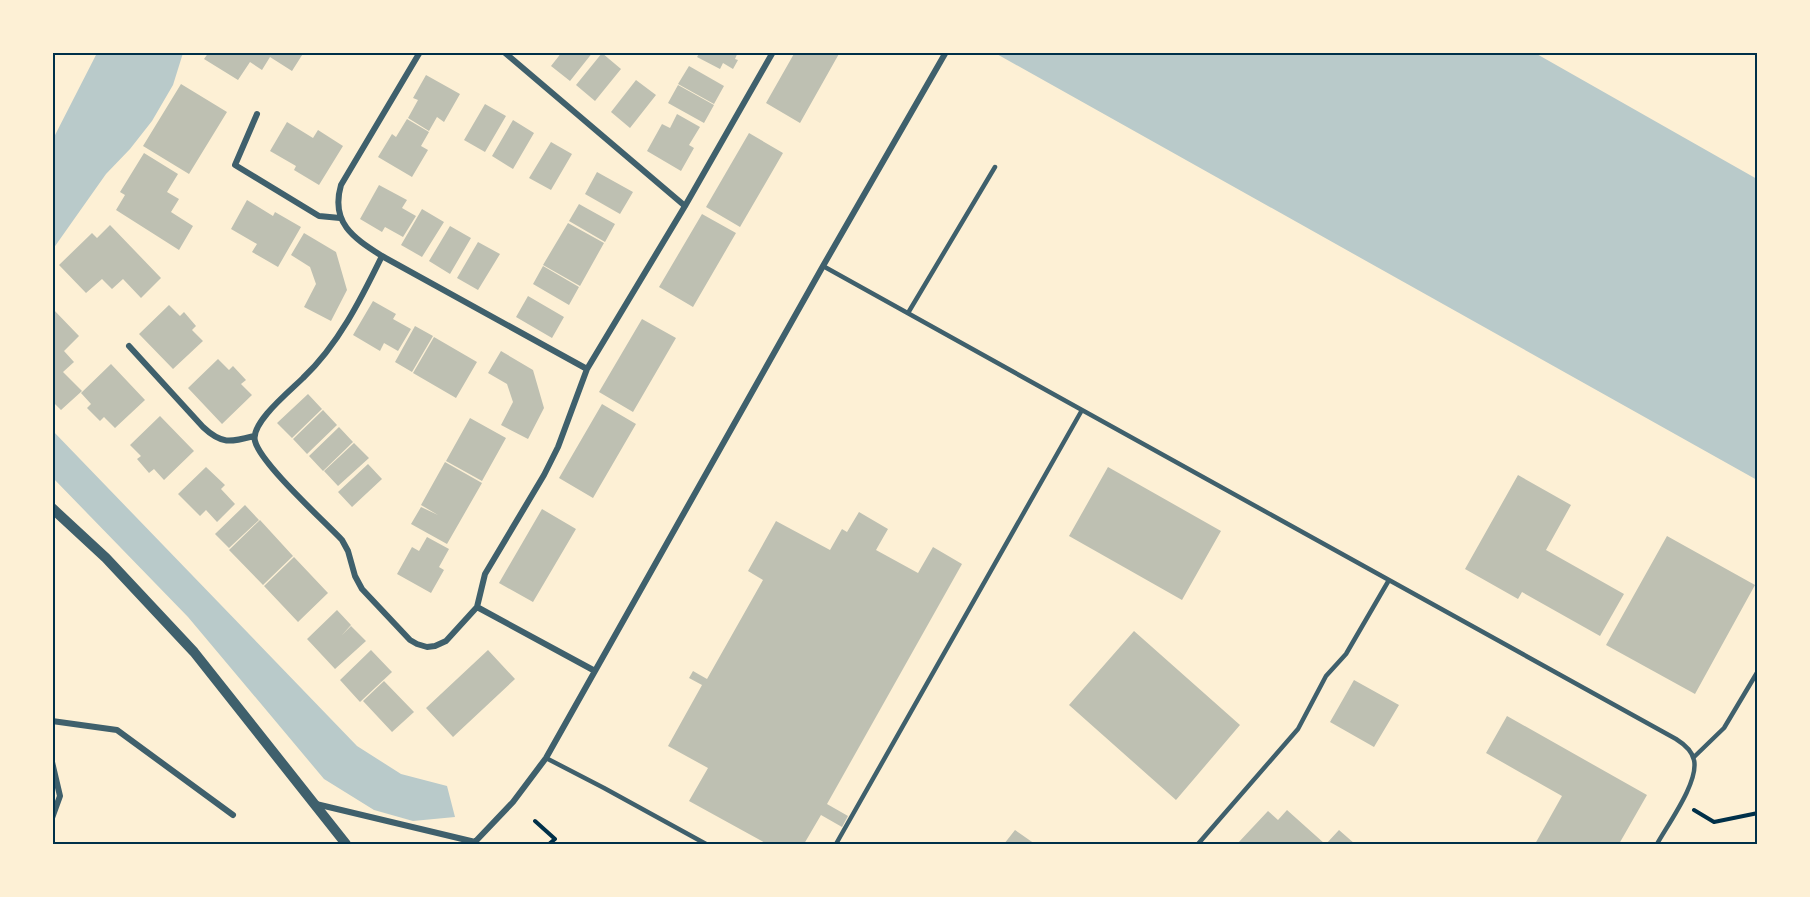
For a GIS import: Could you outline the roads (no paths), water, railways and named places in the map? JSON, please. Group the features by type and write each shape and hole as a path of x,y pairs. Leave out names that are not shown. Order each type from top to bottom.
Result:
{"street":[{"path":"420,52 341,185 338,203 340,218 363,244 382,256 588,369"},
{"path":"504,52 685,206"},
{"path":"254,436 258,449 278,475 346,545 355,576 362,589 410,640 427,647 446,641 477,608 485,574 553,456 588,369 773,52"},
{"path":"315,804 474,843 513,802 546,758 946,52"},
{"path":"256,114 235,165 319,216 340,218"},
{"path":"129,346 203,427 216,438 229,442 254,436 271,409 315,368 329,350 382,256"},
{"path":"52,508 106,558 194,652 346,844"},
{"path":"477,608 596,671"},
{"path":"52,721 117,730 233,815"},
{"path":"52,762 60,796 52,818"}],"lane":[{"path":"908,313 995,166"},
{"path":"823,266 1676,739 1687,747 1694,757 1695,771 1691,784 1656,844"},
{"path":"836,844 1082,410"},
{"path":"1198,844 1298,729 1326,676 1346,654 1389,580"},
{"path":"1694,757 1724,728 1758,671"},
{"path":"546,758 706,844"}]}
